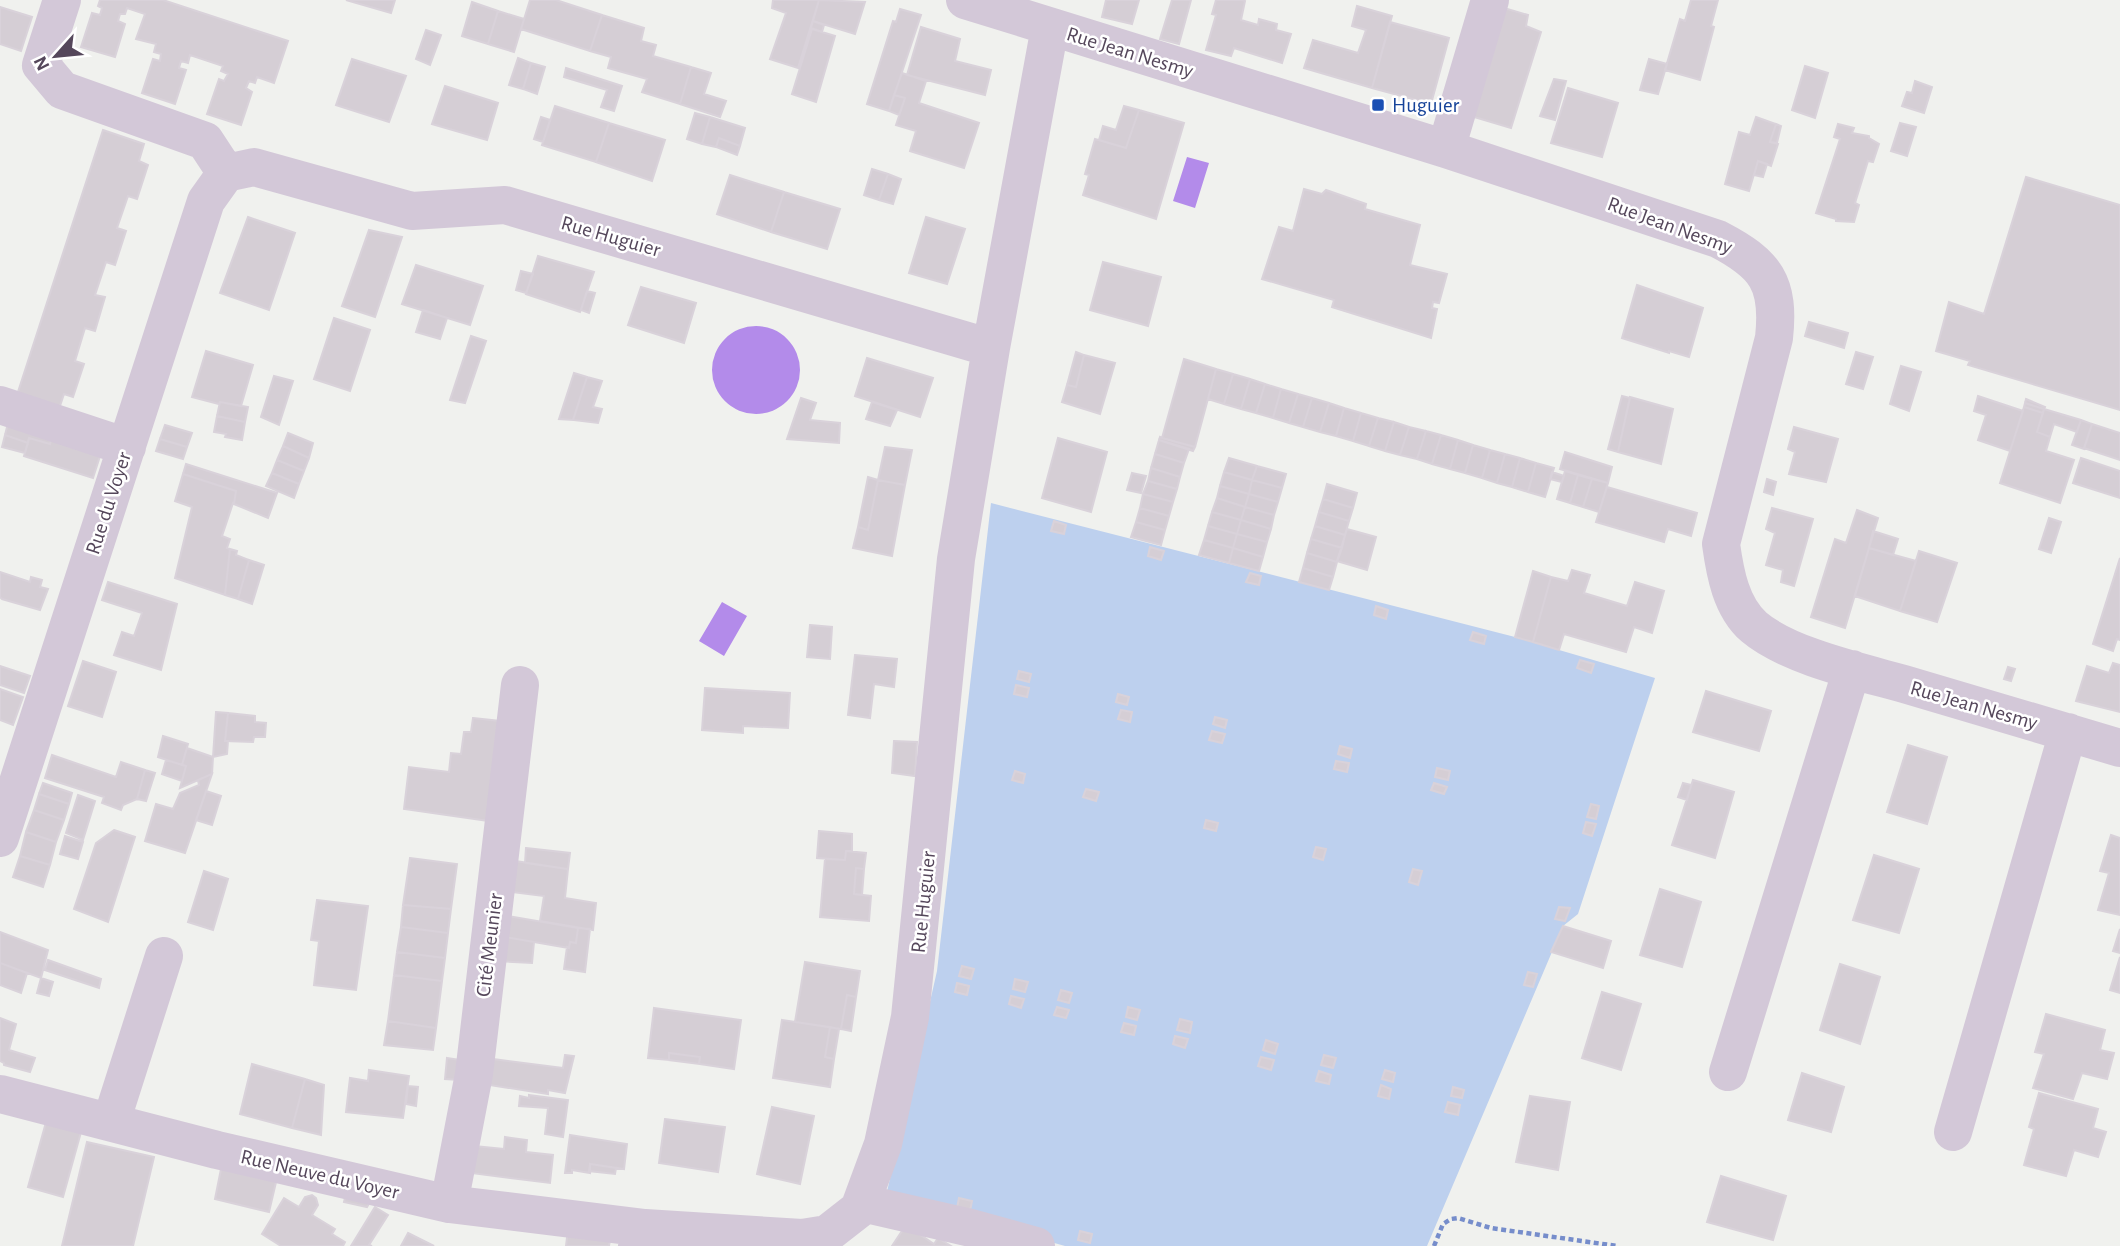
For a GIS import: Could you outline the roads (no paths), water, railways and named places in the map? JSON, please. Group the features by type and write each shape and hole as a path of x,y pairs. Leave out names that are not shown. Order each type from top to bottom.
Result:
{"street":[{"path":"62,0 41,65 62,90 205,141 226,173"},
{"name":"Rue Jean Nesmy","path":"965,0 1446,149 1718,239 1744,253 1760,267 1770,285 1777,313 1721,544 1726,577 1739,608 1754,627 1787,647 1852,669 2120,748"},
{"path":"1446,149 1490,0"},
{"name":"Rue Huguier","path":"641,1237 802,1238 827,1234 849,1220 859,1209 883,1144 910,1017 956,559 991,348 1050,27"},
{"name":"Rue Huguier","path":"226,173 254,167 412,211 505,205 991,348"},
{"name":"Rue du Voyer","path":"0,838 206,201 226,173"},
{"path":"0,405 127,447"},
{"path":"1728,1072 1852,669"},
{"name":"Cité Meunier","path":"449,1203 474,1074 520,685"},
{"path":"1953,1132 2068,733"},
{"path":"111,1122 164,956"},
{"name":"Rue Neuve du Voyer","path":"0,1094 217,1150 449,1203 641,1237"},
{"path":"862,1203 1036,1246"}],"place":[{"name":"Huguier","path":"1378,105"}]}
